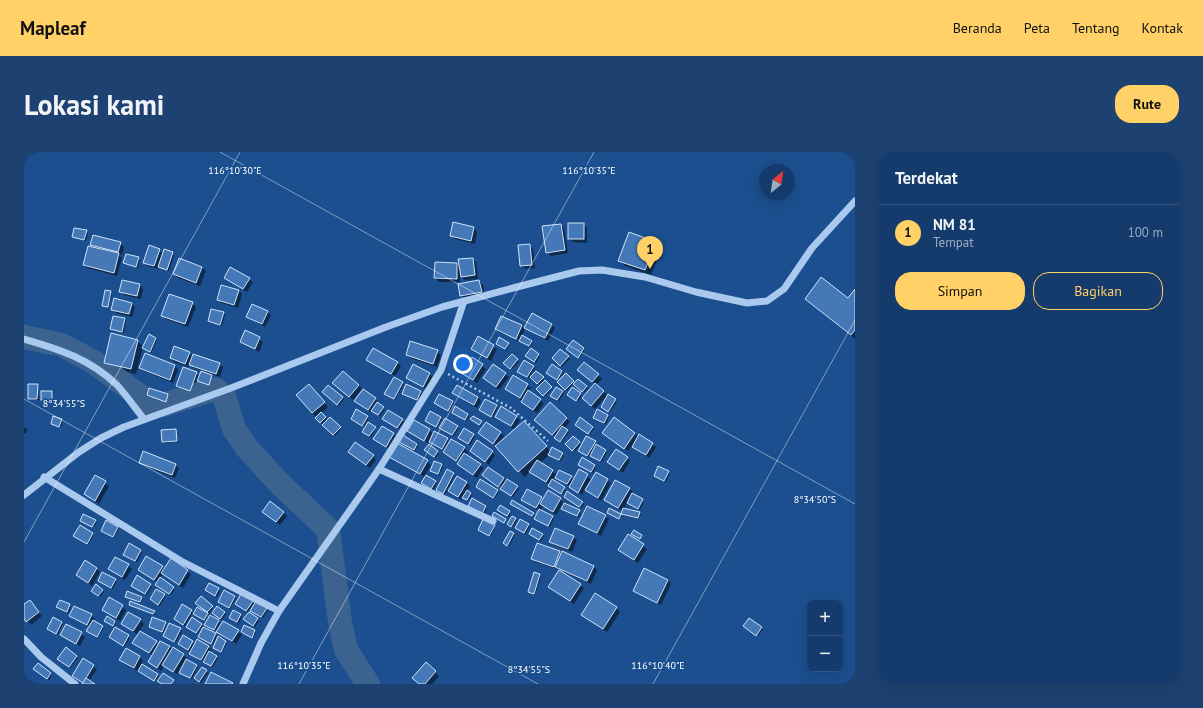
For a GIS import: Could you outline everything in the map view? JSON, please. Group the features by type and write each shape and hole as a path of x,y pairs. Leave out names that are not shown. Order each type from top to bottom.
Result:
{"street":[{"path":"24,495 64,462 101,438 144,419 232,388 386,327 464,301 567,274 602,270 645,277 696,292 747,302 760,302 773,298 784,289 819,239 855,201"},
{"path":"243,684 261,644 279,611 335,529 379,469 441,370 464,301"},
{"path":"24,339 66,351 93,366 117,385 144,419"},
{"path":"379,469 493,521"},
{"path":"44,477 181,562 279,611"},
{"path":"24,639 42,657 75,684"}],"path":[{"path":"441,370 511,408 548,441"}],"building":[{"path":"453,222 474,227 471,241 450,236"},
{"path":"568,223 584,223 584,239 568,239"},
{"path":"561,224 565,250 546,253 542,226"},
{"path":"74,228 87,230 84,240 72,237"},
{"path":"629,232 656,242 645,270 618,261"},
{"path":"93,235 121,242 118,252 90,245"},
{"path":"530,244 532,265 520,266 518,245"},
{"path":"149,245 160,249 154,266 143,263"},
{"path":"88,246 119,253 114,273 83,265"},
{"path":"164,249 173,252 167,270 158,267"},
{"path":"126,254 139,257 136,267 123,263"},
{"path":"179,258 202,267 196,283 173,274"},
{"path":"473,258 475,275 461,277 458,259"},
{"path":"435,262 457,263 457,279 434,278"},
{"path":"230,267 250,278 243,289 224,278"},
{"path":"821,277 848,298 855,289 855,330 851,335 805,299"},
{"path":"122,280 140,284 137,296 119,292"},
{"path":"479,280 482,292 460,296 458,284"},
{"path":"221,285 239,290 234,305 217,300"},
{"path":"105,290 111,291 108,307 102,306"},
{"path":"169,294 193,302 185,324 161,316"},
{"path":"114,298 132,303 129,314 111,310"},
{"path":"252,304 268,311 262,324 246,317"},
{"path":"211,309 224,312 220,325 208,321"},
{"path":"532,313 552,324 545,338 524,328"},
{"path":"113,316 125,318 122,332 110,329"},
{"path":"501,316 522,325 516,339 495,329"},
{"path":"245,330 260,337 255,349 240,342"},
{"path":"111,333 138,340 131,369 104,363"},
{"path":"149,334 156,338 150,352 142,348"},
{"path":"522,335 532,341 529,346 519,341"},
{"path":"478,336 494,345 487,358 471,349"},
{"path":"499,337 509,343 505,349 496,344"},
{"path":"573,340 584,348 578,358 566,349"},
{"path":"410,341 438,350 433,364 406,355"},
{"path":"174,346 190,352 185,364 170,358"},
{"path":"373,348 398,362 391,374 366,360"},
{"path":"531,348 539,354 534,362 525,356"},
{"path":"560,349 569,356 560,366 552,358"},
{"path":"145,353 175,365 170,380 139,368"},
{"path":"193,354 220,363 216,374 189,365"},
{"path":"512,354 518,359 510,369 503,363"},
{"path":"472,357 483,364 473,380 461,373"},
{"path":"524,360 534,366 527,377 517,372"},
{"path":"584,362 599,374 592,382 577,370"},
{"path":"413,364 430,373 423,387 406,378"},
{"path":"493,364 506,373 496,387 483,378"},
{"path":"552,364 562,371 557,380 546,373"},
{"path":"183,367 197,372 190,391 176,386"},
{"path":"201,371 212,375 209,385 197,381"},
{"path":"343,371 359,385 349,397 332,383"},
{"path":"536,371 544,377 537,384 530,377"},
{"path":"566,373 574,381 565,390 557,382"},
{"path":"513,375 528,384 520,398 505,389"},
{"path":"394,377 403,382 394,399 384,394"},
{"path":"578,379 587,386 582,392 573,384"},
{"path":"545,380 552,387 543,396 536,389"},
{"path":"595,383 604,391 591,406 582,398"},
{"path":"28,384 38,384 37,399 28,399"},
{"path":"309,384 325,402 312,413 296,395"},
{"path":"406,384 421,391 417,400 402,394"},
{"path":"328,385 343,397 337,405 322,392"},
{"path":"457,385 478,397 474,405 452,393"},
{"path":"556,387 563,391 557,400 550,396"},
{"path":"572,387 581,393 576,401 567,395"},
{"path":"149,388 168,394 166,402 147,395"},
{"path":"363,389 376,398 368,410 354,401"},
{"path":"528,390 541,399 533,410 521,402"},
{"path":"41,391 52,391 52,400 41,400"},
{"path":"439,394 453,401 448,411 434,403"},
{"path":"608,394 616,399 608,412 601,407"},
{"path":"485,399 497,405 491,417 479,410"},
{"path":"377,402 384,407 378,415 371,411"},
{"path":"550,402 567,418 552,435 534,420"},
{"path":"455,406 468,414 465,420 452,413"},
{"path":"501,406 517,416 511,426 495,417"},
{"path":"356,409 368,416 362,426 351,419"},
{"path":"597,409 608,415 604,423 593,418"},
{"path":"388,410 403,419 397,428 382,419"},
{"path":"430,411 441,417 436,427 425,421"},
{"path":"321,412 326,417 320,423 315,418"},
{"path":"53,416 62,419 59,427 51,424"},
{"path":"473,416 482,421 479,425 470,419"},
{"path":"330,417 341,427 333,435 322,425"},
{"path":"580,417 593,427 588,434 575,425"},
{"path":"614,417 635,433 624,449 602,433"},
{"path":"445,418 458,426 452,435 439,428"},
{"path":"414,420 430,429 424,441 407,431"},
{"path":"524,421 547,446 518,472 495,446"},
{"path":"368,422 376,427 369,436 362,432"},
{"path":"486,422 501,432 493,444 478,433"},
{"path":"382,426 394,433 386,447 373,439"},
{"path":"562,426 568,430 560,442 554,438"},
{"path":"464,428 474,434 468,444 458,438"},
{"path":"176,429 177,441 162,442 161,430"},
{"path":"434,431 448,438 442,449 429,442"},
{"path":"639,434 653,443 646,455 632,447"},
{"path":"403,435 417,444 414,450 399,442"},
{"path":"573,436 580,442 572,451 565,444"},
{"path":"586,436 596,441 587,456 578,451"},
{"path":"451,439 465,447 456,461 443,452"},
{"path":"477,440 493,451 485,462 470,451"},
{"path":"355,442 374,455 366,465 348,452"},
{"path":"397,443 428,460 420,474 389,457"},
{"path":"429,444 438,451 434,457 424,450"},
{"path":"596,444 606,450 600,461 590,456"},
{"path":"552,447 563,453 559,460 548,455"},
{"path":"616,449 628,457 619,470 607,462"},
{"path":"143,451 176,464 172,475 139,463"},
{"path":"464,453 481,464 473,475 457,464"},
{"path":"582,457 595,465 591,472 578,465"},
{"path":"537,460 553,470 546,482 529,472"},
{"path":"434,461 442,464 438,474 430,471"},
{"path":"658,466 669,471 664,481 654,476"},
{"path":"488,467 504,478 498,487 482,475"},
{"path":"447,469 454,473 443,494 436,490"},
{"path":"579,469 588,474 578,493 569,487"},
{"path":"559,470 572,476 567,484 555,478"},
{"path":"596,472 608,479 598,498 585,490"},
{"path":"95,475 106,481 95,501 84,494"},
{"path":"426,475 436,481 431,489 421,483"},
{"path":"457,476 467,482 458,497 448,491"},
{"path":"480,479 498,490 493,498 476,487"},
{"path":"507,479 518,486 511,496 500,489"},
{"path":"552,479 565,487 561,494 548,486"},
{"path":"615,480 630,488 618,508 604,500"},
{"path":"527,489 542,497 536,508 521,500"},
{"path":"467,490 471,493 467,500 462,498"},
{"path":"548,490 561,498 553,512 540,504"},
{"path":"567,491 583,502 579,507 564,497"},
{"path":"632,493 643,499 638,509 627,503"},
{"path":"472,498 486,506 482,514 468,506"},
{"path":"512,500 534,513 532,516 510,504"},
{"path":"270,501 284,512 276,522 262,512"},
{"path":"564,503 580,510 577,516 561,509"},
{"path":"500,505 510,511 507,516 497,510"},
{"path":"587,506 606,515 597,533 578,524"},
{"path":"609,508 621,514 619,519 607,513"},
{"path":"623,508 640,512 638,518 621,514"},
{"path":"539,509 553,516 548,526 534,519"},
{"path":"494,512 506,519 504,523 492,516"},
{"path":"83,514 96,520 92,527 80,521"},
{"path":"512,516 516,518 511,527 507,524"},
{"path":"483,519 495,525 489,536 478,530"},
{"path":"520,519 529,524 524,533 515,528"},
{"path":"106,520 118,527 113,537 101,531"},
{"path":"80,525 93,533 87,544 73,536"},
{"path":"532,528 543,534 539,540 529,534"},
{"path":"555,528 574,536 568,549 549,542"},
{"path":"634,530 642,535 640,539 631,534"},
{"path":"510,531 514,533 507,546 503,543"},
{"path":"628,534 644,544 634,560 618,550"},
{"path":"129,543 141,550 135,561 123,555"},
{"path":"537,543 560,551 554,567 531,559"},
{"path":"562,551 594,566 587,581 555,567"},
{"path":"146,556 163,566 154,580 138,570"},
{"path":"115,557 129,564 122,577 108,569"},
{"path":"171,558 188,570 179,585 161,573"},
{"path":"85,560 97,568 88,583 76,575"},
{"path":"644,568 668,580 657,603 633,591"},
{"path":"559,570 581,584 570,601 548,587"},
{"path":"102,572 116,579 111,588 98,581"},
{"path":"534,572 540,574 534,594 528,592"},
{"path":"137,575 151,584 145,594 131,586"},
{"path":"160,577 174,587 169,594 155,585"},
{"path":"209,583 219,588 215,596 205,590"},
{"path":"96,584 103,590 98,596 91,591"},
{"path":"156,589 165,594 158,605 150,599"},
{"path":"224,590 235,596 229,608 218,602"},
{"path":"127,591 142,597 140,602 125,597"},
{"path":"595,593 617,607 603,629 581,615"},
{"path":"241,594 253,601 246,611 235,604"},
{"path":"201,596 213,606 207,612 195,603"},
{"path":"109,597 123,605 116,618 102,610"},
{"path":"30,600 39,612 26,622 24,618 24,604"},
{"path":"60,600 70,604 67,612 56,607"},
{"path":"130,601 155,611 153,614 129,605"},
{"path":"256,601 267,608 261,617 250,611"},
{"path":"182,604 192,610 183,625 174,619"},
{"path":"74,606 92,614 87,625 69,616"},
{"path":"217,606 225,612 220,619 212,613"},
{"path":"197,607 208,613 204,620 193,614"},
{"path":"233,610 241,614 237,622 229,618"},
{"path":"128,612 141,619 133,631 121,624"},
{"path":"249,612 258,618 253,626 243,619"},
{"path":"210,615 219,620 214,630 204,625"},
{"path":"107,616 115,621 113,626 104,621"},
{"path":"53,617 62,622 56,634 47,629"},
{"path":"152,617 166,622 162,632 149,627"},
{"path":"192,617 202,624 196,633 186,627"},
{"path":"749,618 762,627 756,636 743,626"},
{"path":"93,620 103,626 97,637 86,631"},
{"path":"223,621 239,630 232,641 216,632"},
{"path":"169,623 181,628 174,642 163,636"},
{"path":"66,624 82,632 76,644 60,635"},
{"path":"244,625 255,630 252,638 241,632"},
{"path":"115,627 129,635 123,646 109,637"},
{"path":"203,627 216,633 211,644 198,637"},
{"path":"140,631 157,641 149,653 132,643"},
{"path":"183,635 193,641 188,650 178,644"},
{"path":"218,636 226,641 221,652 213,648"},
{"path":"197,639 209,646 201,660 189,654"},
{"path":"160,641 170,646 157,668 148,662"},
{"path":"66,647 77,656 69,667 57,659"},
{"path":"173,647 184,654 173,672 162,665"},
{"path":"126,648 140,656 134,668 119,660"},
{"path":"209,651 217,656 211,666 203,662"},
{"path":"83,658 94,665 83,683 72,676"},
{"path":"186,659 197,665 190,678 179,673"},
{"path":"426,662 436,671 425,684 419,684 412,678"},
{"path":"38,663 51,673 47,679 33,669"},
{"path":"142,664 158,674 154,681 138,671"},
{"path":"202,667 207,670 199,682 194,678"},
{"path":"211,672 233,683 205,684"},
{"path":"163,673 174,680 171,684 162,684 157,681"},
{"path":"86,678 95,684 82,684"}],"waterway":[{"path":"24,337 62,345 92,361 151,404 163,405 215,389 224,396 234,429 247,448 280,484 328,529 340,622 346,650 368,684"}],"place":[{"name":"NM 81","path":"650,269"}]}
